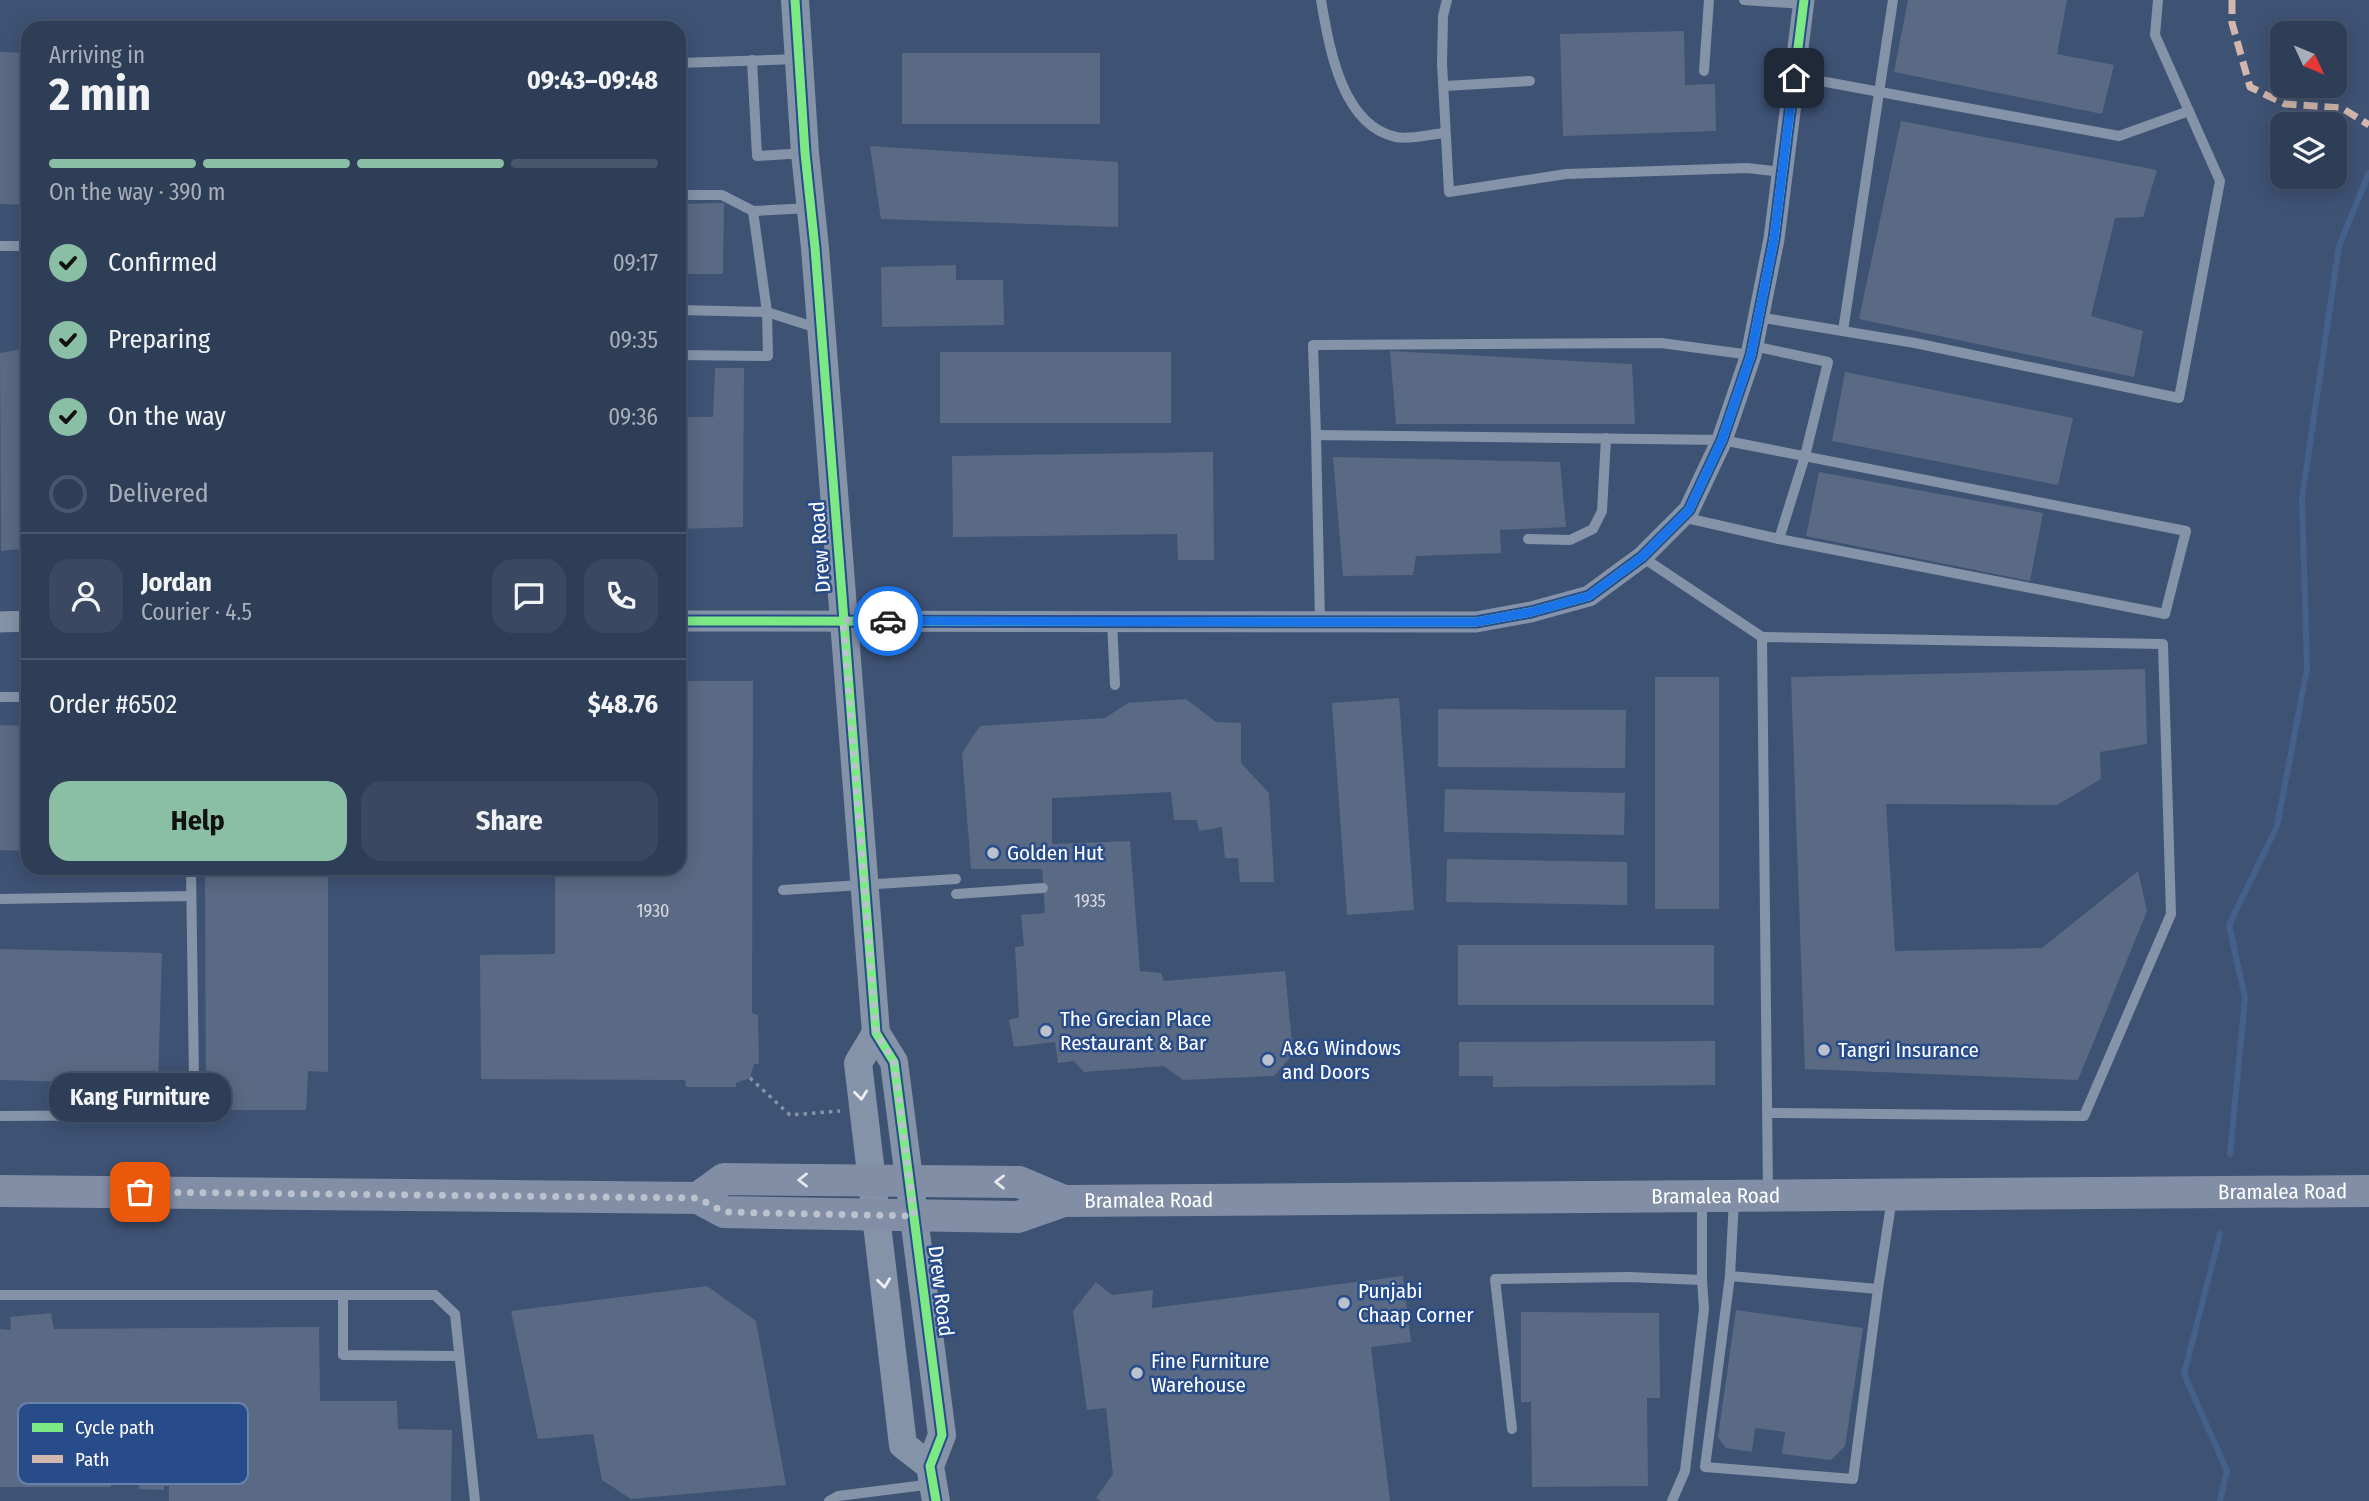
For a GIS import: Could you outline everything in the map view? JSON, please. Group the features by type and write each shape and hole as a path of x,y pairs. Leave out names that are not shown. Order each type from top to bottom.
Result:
{"main road":[{"name":"Bramalea Road","path":"698,1198 724,1179 1019,1182 1064,1201"},
{"name":"Bramalea Road","path":"0,1191 698,1198 724,1212 1018,1217 1064,1201 2369,1191"}],"street":[{"name":"Drew Road","path":"794,0 876,1033 894,1062 942,1435 933,1484"},
{"path":"686,621 1476,622 1531,612 1589,596 1642,557 1689,510 1722,440 1752,351 1774,239 1804,2"},
{"path":"0,622 21,621"},
{"path":"876,1033 858,1063 903,1445 933,1484"}],"lane":[{"path":"1321,0 1341,85 1353,108 1378,129 1397,137 1445,133"},
{"path":"1447,0 1443,16 1442,64 1449,192 1566,174 1746,167 1783,172"},
{"path":"1704,71 1709,0"},
{"path":"1744,0 1804,2"},
{"path":"1843,331 1893,0"},
{"path":"1758,317 1915,343 2179,398 2220,181 2155,35 2158,0"},
{"path":"686,63 798,59"},
{"path":"752,60 757,156 805,153"},
{"path":"1794,78 2119,136 2189,111"},
{"path":"1445,86 1530,81"},
{"path":"686,195 722,195 753,211 811,208"},
{"path":"686,355 768,356 767,312 753,211"},
{"path":"0,246 21,246"},
{"path":"686,310 767,312 820,330"},
{"path":"1320,622 1313,345 1661,343 1752,351 1828,362 1805,456 1779,539"},
{"path":"1316,435 1722,440 2186,531 2165,614 1779,539 1682,517"},
{"path":"1528,539 1570,540 1593,529 1602,511 1606,439"},
{"path":"1642,557 1762,637 2163,645 2171,914 2084,1116 1768,1113"},
{"path":"1112,621 1115,685"},
{"path":"1762,637 1768,1196"},
{"path":"0,698 21,697"},
{"path":"0,1116 171,1115 185,1105 194,1081 191,875"},
{"path":"783,890 956,879"},
{"path":"956,894 1043,888"},
{"path":"0,899 191,896"},
{"path":"1735,1196 1730,1276 1705,1467 1853,1479 1892,1195"},
{"path":"1672,1501 1685,1471 1704,1309 1702,1197"},
{"path":"1730,1276 1878,1289"},
{"path":"1512,1429 1495,1279 1629,1277 1702,1280"},
{"path":"0,1295 435,1295 455,1314 475,1501"},
{"path":"343,1297 342,1355 459,1356"},
{"path":"829,1501 838,1496 933,1484"}],"path":[{"path":"750,1078 790,1115 835,1113 862,1105"}],"building":[{"path":"1908,0 2067,0 2057,54 2114,65 2102,114 1894,72"},
{"path":"1684,31 1685,85 1715,84 1716,131 1563,136 1560,34"},
{"path":"0,52 21,53 21,205 0,204"},
{"path":"902,53 1100,53 1100,124 902,124"},
{"path":"1901,121 2157,170 2143,217 2115,218 2091,316 2143,331 2134,377 1859,319"},
{"path":"870,146 1118,162 1118,227 881,219"},
{"path":"724,203 723,274 686,274 686,204"},
{"path":"956,265 956,280 1003,280 1004,325 882,327 881,267"},
{"path":"21,349 21,549 1,551 0,353"},
{"path":"1390,351 1632,364 1635,424 1396,424"},
{"path":"940,352 1171,352 1171,423 940,423"},
{"path":"715,368 744,368 743,527 686,529 686,417 713,417"},
{"path":"1845,372 2073,418 2058,485 1832,441"},
{"path":"1213,452 1214,560 1178,560 1177,534 953,537 952,456"},
{"path":"1333,457 1560,462 1566,527 1500,530 1501,553 1416,556 1413,575 1343,576"},
{"path":"1819,472 2043,513 2030,581 1806,536"},
{"path":"2145,669 2147,744 2100,752 2101,779 2057,805 1886,804 1895,951 2042,948 2138,871 2147,911 2078,1080 1805,1069 1791,677"},
{"path":"1655,677 1719,677 1719,909 1655,909"},
{"path":"686,681 753,681 752,1013 758,1015 759,1064 754,1064 750,1078 736,1083 736,1087 686,1087 685,1080 481,1079 480,955 555,954 555,875 686,875"},
{"path":"1399,698 1414,910 1347,915 1332,703"},
{"path":"1186,699 1216,722 1241,723 1241,763 1269,793 1274,882 1240,882 1238,858 1225,858 1222,827 1199,831 1197,820 1174,820 1171,792 1052,798 1052,844 1130,841 1140,971 1161,973 1164,981 1285,971 1293,1054 1274,1076 1183,1080 1164,1066 1084,1072 1074,1061 1058,1063 1055,1042 1014,1047 1009,1020 1019,1017 1015,947 1024,946 1021,915 1045,913 1042,869 971,869 962,753 980,726 1105,718 1128,703"},
{"path":"1438,709 1626,710 1625,768 1438,767"},
{"path":"0,725 21,726 21,851 0,850"},
{"path":"1445,789 1625,793 1624,835 1444,832"},
{"path":"1447,859 1627,862 1627,905 1446,902"},
{"path":"205,875 328,875 328,1072 308,1071 306,1110 206,1110"},
{"path":"1458,945 1714,945 1714,1005 1458,1005"},
{"path":"0,949 162,953 158,1084 0,1080"},
{"path":"1715,1041 1715,1085 1493,1087 1493,1076 1459,1076 1459,1042"},
{"path":"1403,1276 1411,1342 1371,1347 1390,1501 1101,1501 1096,1498 1113,1474 1106,1408 1087,1410 1073,1311 1096,1282 1112,1295 1153,1290 1152,1308"},
{"path":"707,1286 756,1321 786,1485 631,1499 602,1480 593,1434 538,1439 511,1311"},
{"path":"1736,1310 1863,1328 1845,1446 1831,1460 1782,1454 1785,1432 1755,1428 1752,1452 1726,1448 1718,1437"},
{"path":"1521,1312 1659,1313 1660,1398 1647,1398 1648,1486 1532,1487 1531,1402 1521,1402"},
{"path":"51,1313 54,1329 319,1327 320,1401 397,1401 398,1429 452,1430 451,1501 169,1501 169,1486 164,1486 164,1490 139,1489 139,1484 248,1484 248,1403 18,1403 18,1484 111,1484 111,1487 0,1487 0,1329 11,1330 10,1317"}],"waterway":[{"path":"2230,1154 2245,998 2229,925 2277,826 2307,669 2302,498 2339,246 2369,173"},
{"path":"2220,1234 2184,1374 2227,1471 2220,1501"}],"marked path":[{"path":"2232,0 2232,23 2250,87 2285,104 2342,108 2369,125"}],"cycle path":[{"path":"795,0 876,1033 894,1062 942,1435 930,1466 936,1501"},
{"path":"686,621 1476,622 1531,612 1589,596 1642,557 1689,510 1722,440 1751,355 1774,239 1804,0"}],"way so far":[{"path":"140,1192 698,1198 724,1212 914,1216 894,1062 876,1033 843,620 888,621"}],"place":[{"name":"Golden Hut","path":"993,853"},
{"name":"The Grecian Place Restaurant & Bar","path":"1046,1031"},
{"name":"Tangri Insurance","path":"1824,1050"},
{"name":"A&G Windows and Doors","path":"1268,1060"},
{"name":"Kang Furniture","path":"140,1192"},
{"name":"Punjabi Chaap Corner","path":"1344,1303"},
{"name":"Fine Furniture Warehouse","path":"1137,1373"}],"route":[{"path":"888,621 1476,622 1531,612 1589,596 1642,557 1689,510 1722,440 1751,355 1774,239 1794,78"}]}
